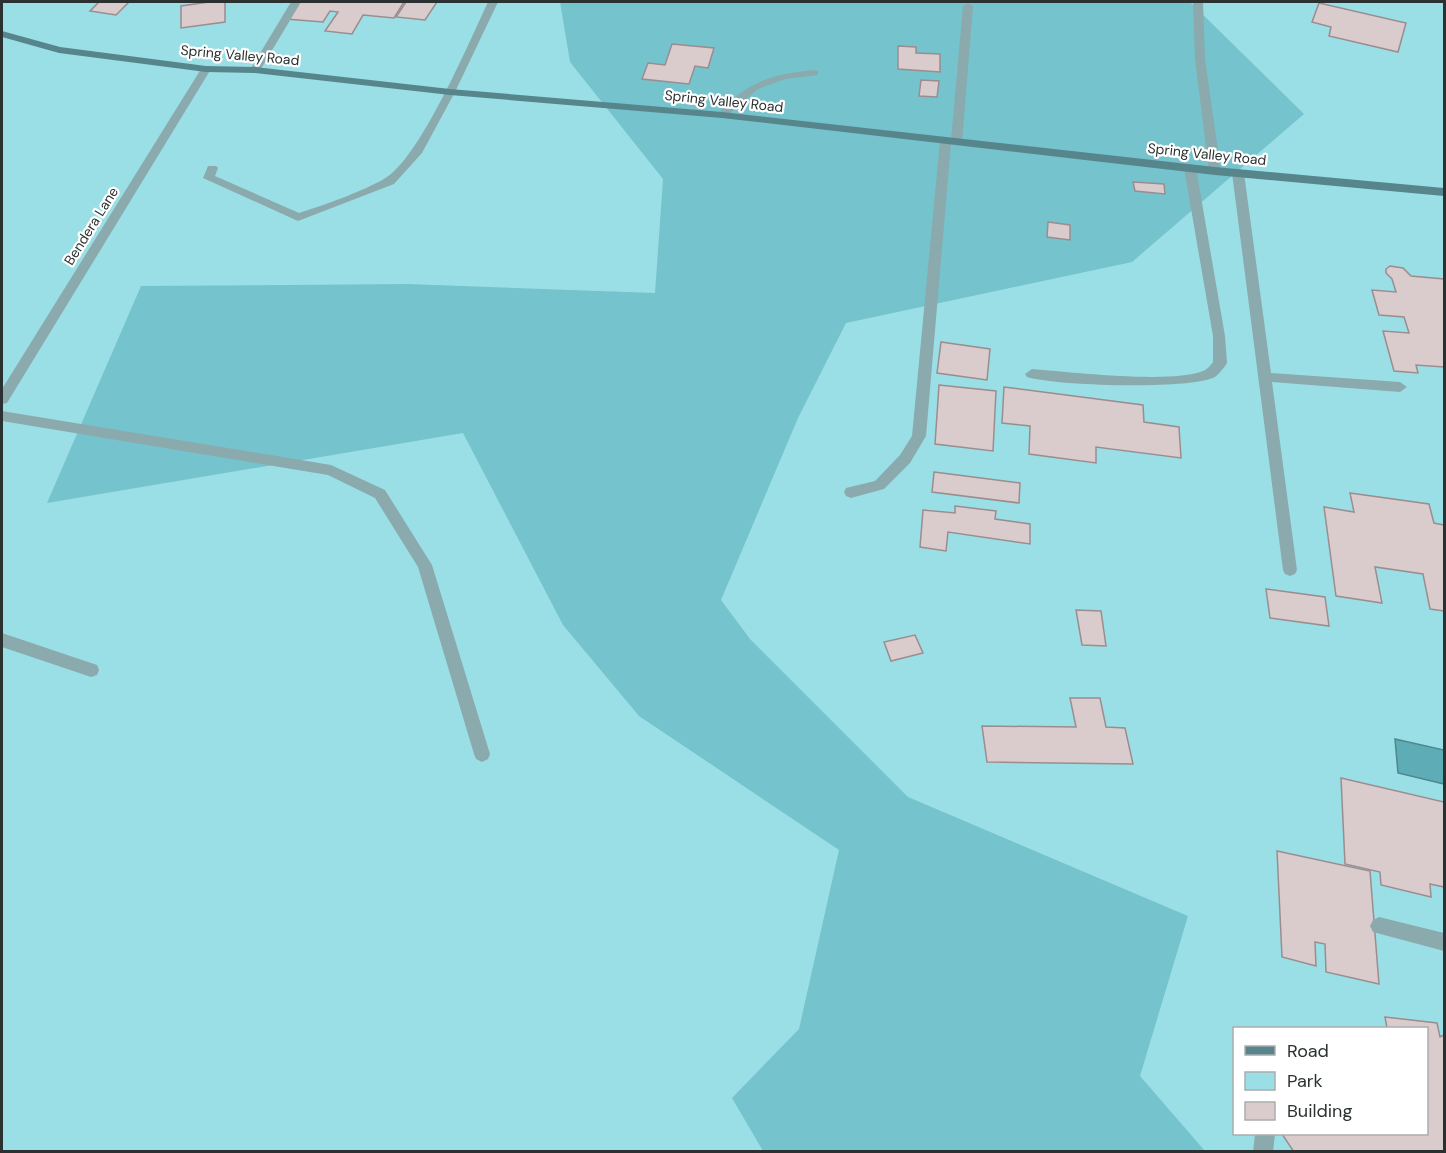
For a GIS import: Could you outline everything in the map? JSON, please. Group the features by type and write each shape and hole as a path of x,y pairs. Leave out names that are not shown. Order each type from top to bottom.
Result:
{"street":[{"path":"255,70 296,2"},
{"path":"212,168 209,178 298,217 317,212 390,181 418,151 450,92 493,2"},
{"path":"1198,2 1200,59 1215,171"},
{"path":"851,492 879,485 905,459 919,436 968,6"},
{"name":"Spring Valley Road","path":"2,34 59,50 206,69 255,70 450,92 722,115 1215,171 1444,192"},
{"name":"Bendera Lane","path":"2,399 206,69"},
{"path":"722,115 754,87 783,76 814,73"},
{"path":"1032,374 1124,380 1177,380 1209,374 1220,363 1219,336 1190,168"},
{"path":"1238,172 1290,570"},
{"path":"1263,377 1400,387"},
{"path":"2,416 331,470 380,494 425,565 482,754"},
{"path":"2,640 91,670"},
{"path":"1379,926 1444,942"},
{"path":"1263,1152 1265,1135"}],"green space":[{"path":"2,2 1444,2 1444,1151 2,1152"}],"shaded area":[{"path":"560,2 1190,2 1304,114 1132,262 846,323 798,418 721,600 750,639 908,797 1188,916 1140,1076 1205,1151 763,1151 732,1098 799,1029 839,850 639,716 563,625 463,433 47,503 141,286 408,284 655,293 663,179 570,62"},
{"path":"1395,739 1444,750 1444,784 1398,773"}],"building":[{"path":"99,2 129,2 116,15 90,11"},
{"path":"225,2 225,22 181,28 181,6"},
{"path":"298,2 404,2 394,18 363,15 352,34 325,31 338,12 330,11 323,22 286,19"},
{"path":"406,2 437,2 425,20 396,17"},
{"path":"1319,3 1406,23 1398,52 1329,36 1331,27 1312,22"},
{"path":"672,44 714,48 708,68 695,66 689,84 642,79 648,63 665,65"},
{"path":"898,46 916,47 916,53 940,54 940,72 898,69"},
{"path":"921,80 939,81 937,97 919,96"},
{"path":"1133,182 1164,184 1165,194 1135,191"},
{"path":"1048,222 1070,225 1070,240 1047,237"},
{"path":"1390,266 1403,268 1411,276 1444,279 1444,367 1416,365 1418,373 1394,371 1383,331 1409,333 1404,317 1379,315 1372,290 1396,292 1392,279 1386,273 1386,269"},
{"path":"941,342 990,349 987,380 937,373"},
{"path":"939,385 996,391 993,451 935,444"},
{"path":"1004,387 1143,405 1144,422 1179,427 1181,458 1096,447 1096,463 1029,454 1030,426 1002,423"},
{"path":"934,472 1020,483 1019,503 932,492"},
{"path":"1350,493 1429,504 1434,523 1444,525 1444,611 1430,609 1423,574 1375,567 1382,603 1336,596 1324,507 1354,512"},
{"path":"955,506 996,511 995,519 1030,524 1030,544 948,532 946,551 920,547 923,510 955,513"},
{"path":"1266,589 1325,597 1329,626 1270,618"},
{"path":"1076,610 1101,611 1106,646 1082,645"},
{"path":"915,635 923,653 891,661 884,642"},
{"path":"1070,698 1100,698 1106,727 1125,728 1133,764 987,762 982,726 1076,727"},
{"path":"1341,778 1444,802 1444,887 1430,884 1431,897 1381,885 1380,872 1345,864"},
{"path":"1277,851 1370,871 1379,984 1326,972 1325,944 1315,942 1316,966 1282,957"},
{"path":"1385,1017 1437,1023 1440,1037 1444,1035 1444,1152 1294,1152 1283,1135 1428,1135 1428,1027 1387,1027"}]}
